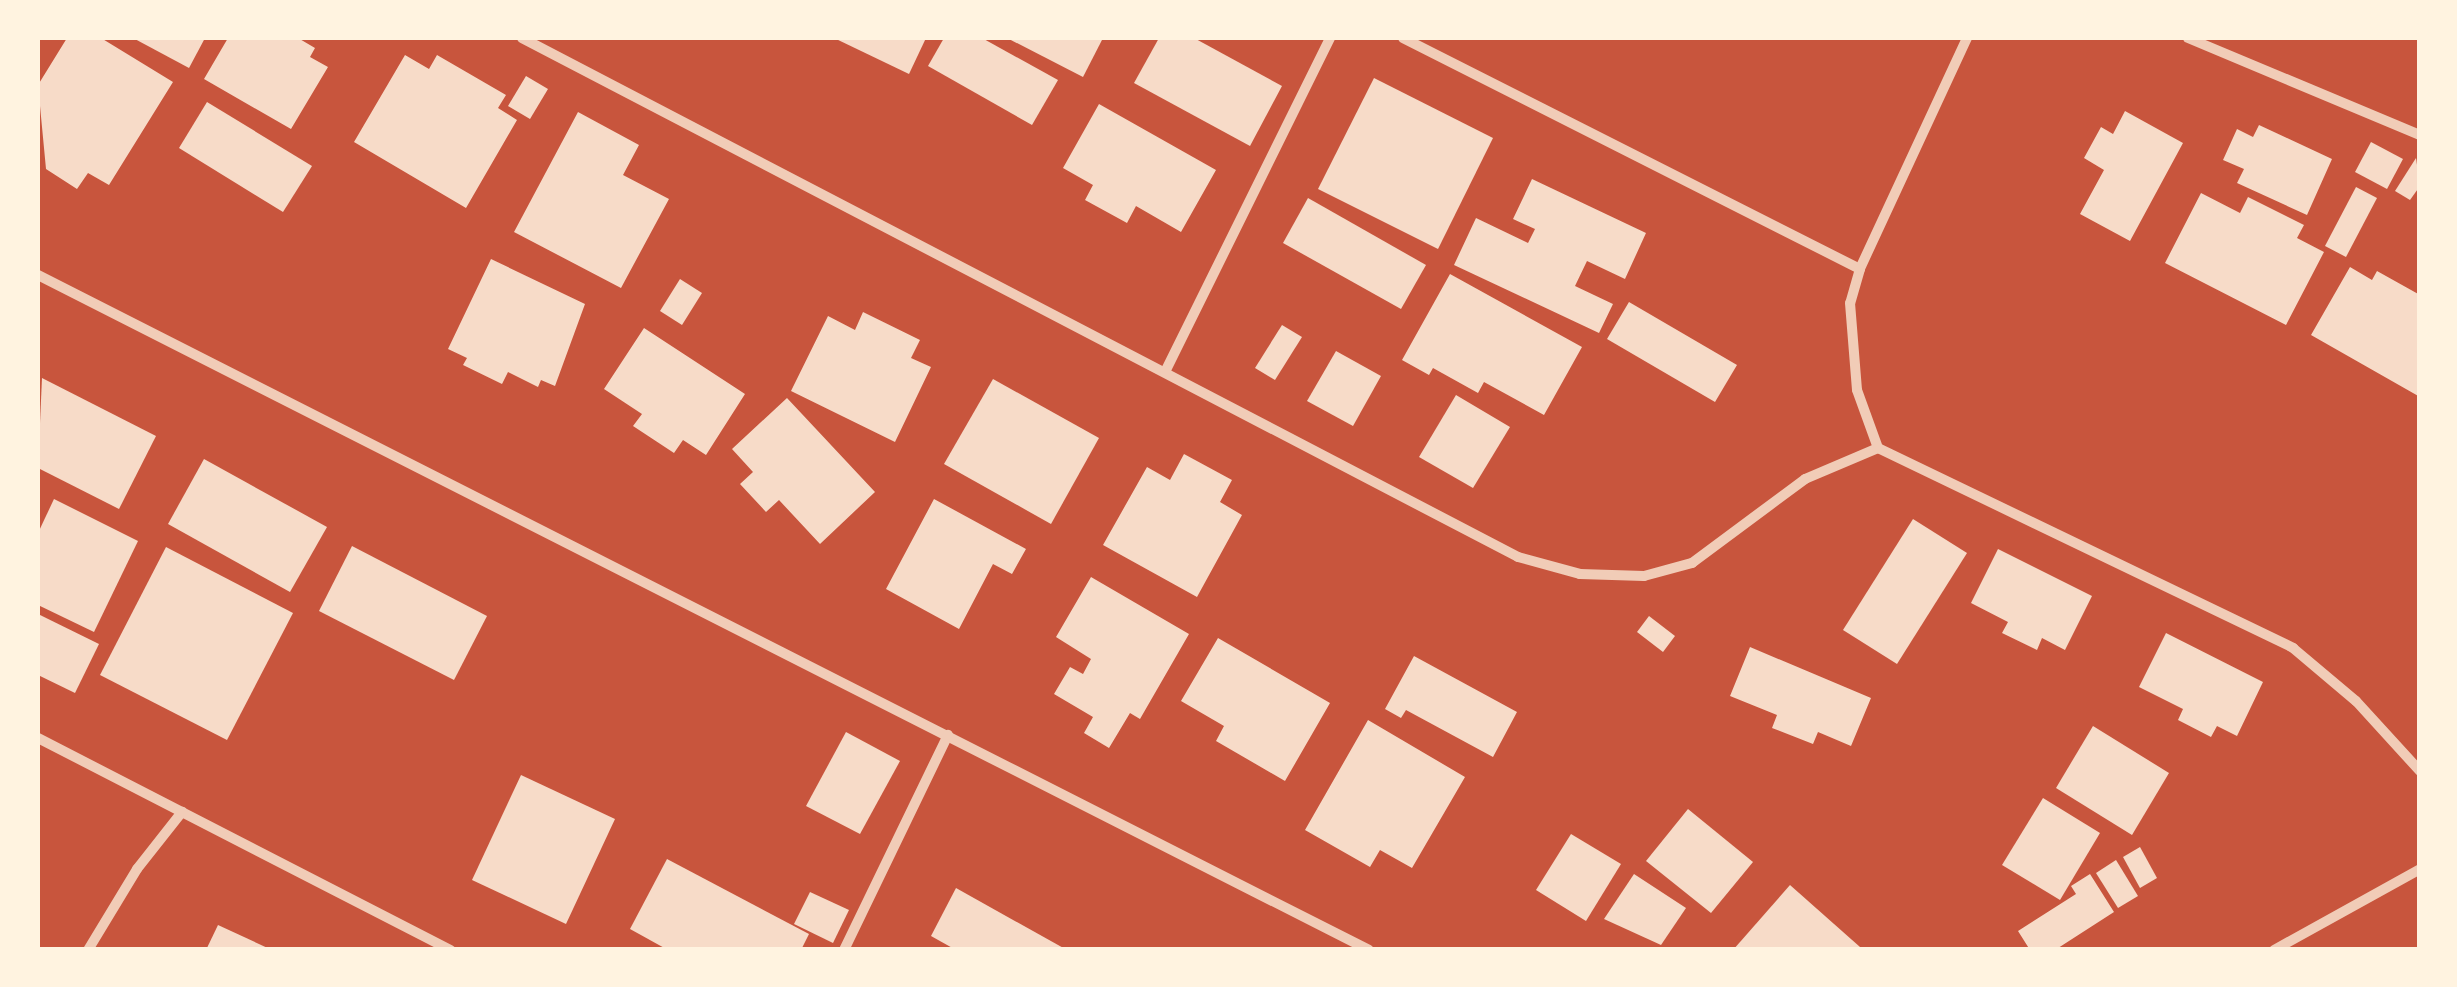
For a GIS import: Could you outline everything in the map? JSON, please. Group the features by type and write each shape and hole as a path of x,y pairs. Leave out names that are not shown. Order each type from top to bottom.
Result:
{"street":[{"path":"522,38 1518,557 1580,574 1644,576 1692,563 1806,479 1878,448"},
{"path":"1165,372 1330,38"},
{"path":"1402,38 1860,269"},
{"path":"1968,38 1860,269 1849,330 1857,390 1878,448 2293,648 2356,700 2420,771"},
{"path":"2188,38 2420,135"},
{"path":"38,275 1369,950"},
{"path":"844,950 948,735"},
{"path":"38,738 452,950"},
{"path":"88,950 136,869 182,812"},
{"path":"2274,950 2420,869"}],"building":[{"path":"67,38 101,38 173,82 109,185 88,173 77,189 46,169 38,85"},
{"path":"133,38 205,38 189,68"},
{"path":"228,38 298,38 315,48 310,57 328,67 291,129 204,79"},
{"path":"834,38 926,38 909,74"},
{"path":"944,38 982,38 1058,80 1032,125 928,66"},
{"path":"1007,38 1103,38 1083,77"},
{"path":"1159,38 1194,38 1282,86 1250,146 1134,83"},
{"path":"405,55 429,69 437,55 506,95 498,108 517,120 466,208 354,142"},
{"path":"526,76 548,89 530,119 508,106"},
{"path":"1374,78 1493,138 1438,249 1318,189"},
{"path":"207,102 312,166 283,212 179,148"},
{"path":"1099,104 1216,170 1181,232 1136,206 1127,223 1085,200 1093,185 1063,168"},
{"path":"2125,111 2183,143 2130,241 2080,214 2104,170 2084,158 2101,127 2113,134"},
{"path":"578,112 639,145 623,175 669,199 621,288 514,232"},
{"path":"2259,125 2332,159 2307,215 2237,183 2244,169 2223,160 2237,129 2253,137"},
{"path":"2371,142 2403,159 2387,189 2355,172"},
{"path":"2416,158 2420,186 2410,200 2395,191"},
{"path":"1532,179 1646,233 1625,279 1587,261 1575,286 1613,304 1599,333 1454,265 1476,218 1528,243 1535,229 1513,219"},
{"path":"2356,187 2377,198 2346,257 2325,246"},
{"path":"2201,193 2240,213 2248,197 2304,225 2297,238 2324,252 2286,325 2165,263"},
{"path":"1308,198 1426,265 1401,309 1283,243"},
{"path":"491,259 585,304 555,386 541,380 538,387 508,372 502,384 463,365 467,358 448,349"},
{"path":"2350,267 2372,280 2377,271 2420,295 2420,397 2311,335"},
{"path":"1450,274 1582,347 1544,415 1484,382 1478,393 1433,368 1429,375 1402,360"},
{"path":"680,279 702,293 682,325 660,311"},
{"path":"1629,302 1737,365 1715,402 1607,339"},
{"path":"863,312 920,340 911,358 931,367 895,442 791,391 828,316 855,330"},
{"path":"1282,325 1302,337 1275,380 1255,368"},
{"path":"644,328 745,394 706,455 683,440 674,453 633,426 642,414 604,389"},
{"path":"1336,351 1381,376 1353,426 1307,401"},
{"path":"42,378 156,436 119,509 38,468"},
{"path":"993,379 1099,438 1051,524 944,464"},
{"path":"1456,395 1510,427 1473,488 1419,457"},
{"path":"787,398 875,492 820,544 779,500 766,512 740,484 753,472 732,449"},
{"path":"1184,454 1232,480 1220,502 1242,515 1197,597 1103,545 1147,467 1170,480"},
{"path":"204,459 327,527 290,592 168,524"},
{"path":"54,499 138,541 94,632 38,605 38,533"},
{"path":"934,499 1026,549 1012,574 993,564 959,629 886,589"},
{"path":"1913,519 1967,553 1897,664 1843,630"},
{"path":"352,546 487,616 454,680 319,611"},
{"path":"166,547 293,613 227,740 100,675"},
{"path":"1998,549 2092,596 2065,650 2042,638 2037,650 2002,633 2008,622 1971,603"},
{"path":"1091,577 1189,634 1140,719 1130,713 1109,748 1084,733 1093,717 1054,694 1070,667 1083,674 1091,659 1056,637"},
{"path":"38,614 99,644 75,693 38,675"},
{"path":"1649,616 1675,636 1663,652 1637,632"},
{"path":"2166,633 2263,682 2237,736 2217,726 2211,737 2178,720 2183,709 2139,687"},
{"path":"1218,638 1330,703 1285,781 1216,741 1224,726 1181,701"},
{"path":"1750,647 1871,698 1851,746 1818,732 1813,744 1772,728 1777,715 1730,696"},
{"path":"1414,656 1517,712 1493,757 1406,710 1401,718 1385,709"},
{"path":"1368,720 1465,777 1412,868 1380,850 1370,867 1305,830"},
{"path":"2093,726 2169,773 2132,835 2056,788"},
{"path":"846,732 900,761 860,834 806,806"},
{"path":"521,775 615,819 566,924 472,880"},
{"path":"2043,798 2100,833 2060,900 2002,865"},
{"path":"1688,809 1753,862 1711,913 1646,861"},
{"path":"1571,834 1621,864 1586,921 1536,890"},
{"path":"2140,847 2157,878 2140,888 2123,857"},
{"path":"667,859 809,934 801,950 668,950 630,929"},
{"path":"2116,860 2138,896 2118,908 2096,873"},
{"path":"1634,874 1686,908 1661,945 1604,919"},
{"path":"2090,874 2114,912 2055,950 2030,950 2018,931 2076,894 2071,886"},
{"path":"1790,885 1860,947 1858,950 1733,950"},
{"path":"956,888 1067,950 956,950 931,936"},
{"path":"810,892 849,910 833,943 794,924"},
{"path":"218,925 272,950 206,950"}]}
